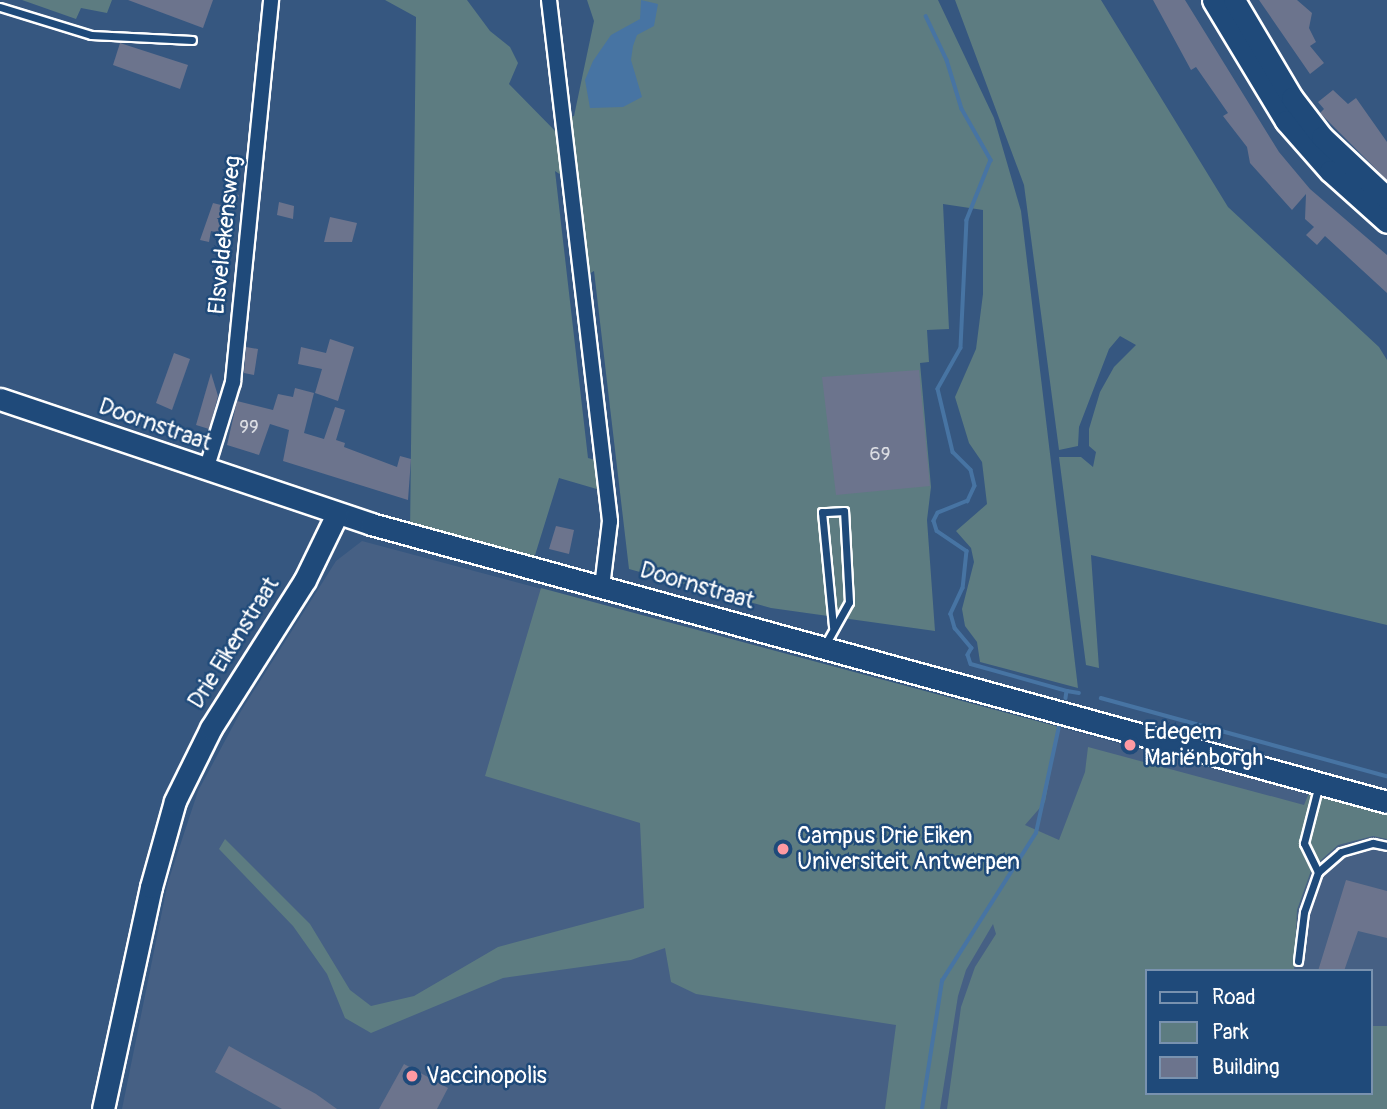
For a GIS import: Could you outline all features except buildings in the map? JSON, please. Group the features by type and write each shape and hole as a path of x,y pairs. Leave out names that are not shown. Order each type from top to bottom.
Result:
{"street":[{"name":"Elsveldekensweg","path":"206,470 233,382 271,0"},
{"path":"549,0 610,521 602,587"},
{"path":"1213,0 1286,121 1330,171 1387,222"},
{"path":"1234,0 1322,137 1387,198"},
{"name":"Doornstraat","path":"0,398 337,514 1058,714 1387,802"},
{"name":"Drie Eikenstraat","path":"103,1109 151,887 211,728 305,580 337,514"}],"lane":[{"path":"0,7 91,35 192,40"},
{"path":"824,649 849,602 844,511 822,512 834,627"},
{"path":"1318,872 1304,843 1319,784"},
{"path":"1298,961 1304,912 1318,872 1341,852 1373,843 1387,846"}],"shaded area":[{"path":"641,0 658,4 654,26 637,35 633,46 631,60 642,97 623,107 590,108 585,80 593,61 611,35 640,19"},
{"name":"Campus Drie Eiken Universiteit Antwerpen","path":"362,541 1387,815 1387,1109 122,1109 168,882 198,791 241,711 336,561"}],"green space":[{"path":"22,0 112,0 107,13 81,8 76,19"},
{"path":"385,0 467,0 490,31 510,47 518,63 509,84 565,141 563,119 574,116 594,21 587,0 938,0 994,118 1021,211 1078,688 980,662 977,642 965,626 962,609 974,562 971,548 956,531 987,504 982,462 969,443 955,397 976,349 983,294 983,210 943,204 949,329 927,330 929,362 920,363 931,487 927,520 935,631 771,608 629,569 594,271 582,278 570,181 555,171 588,458 603,462 607,492 559,478 531,568 410,534 416,17"},
{"path":"955,0 1101,0 1228,207 1379,347 1387,360 1387,625 1091,555 1099,668 1086,665 1059,457 1081,457 1093,467 1096,452 1089,446 1089,429 1100,392 1114,367 1136,345 1120,336 1109,349 1079,427 1078,446 1059,450 1024,185"},
{"path":"541,588 1059,727 1045,802 1025,825 1059,840 1085,772 1088,747 1304,805 1309,793 1387,815 1387,839 1373,836 1338,845 1312,868 1297,910 1294,969 1146,969 1146,1095 1373,1095 1373,1026 1387,1026 1387,1109 947,1109 961,1007 975,967 996,934 993,924 966,970 958,996 940,1109 885,1109 896,1025 696,994 671,982 665,948 631,960 503,978 371,1033 345,1018 327,974 293,926 219,849 225,839 310,924 350,990 371,1006 414,996 498,947 644,908 640,823 485,776"}],"waterway":[{"path":"926,16 947,60 962,109 991,160 967,220 961,348 938,389 953,452 971,470 975,486 968,501 938,513 934,521 937,531 967,551 963,588 951,614 955,628 972,648 968,655 971,664 1067,691 1066,698"},
{"path":"1067,691 1079,693"},
{"path":"1101,698 1387,776"},
{"path":"922,1109 942,981 1036,833 1059,727"}],"place":[{"name":"Edegem Mariënborgh","path":"1130,745"},
{"name":"Campus Drie Eiken Universiteit Antwerpen","path":"783,849"},
{"name":"Vaccinopolis","path":"412,1076"}]}
